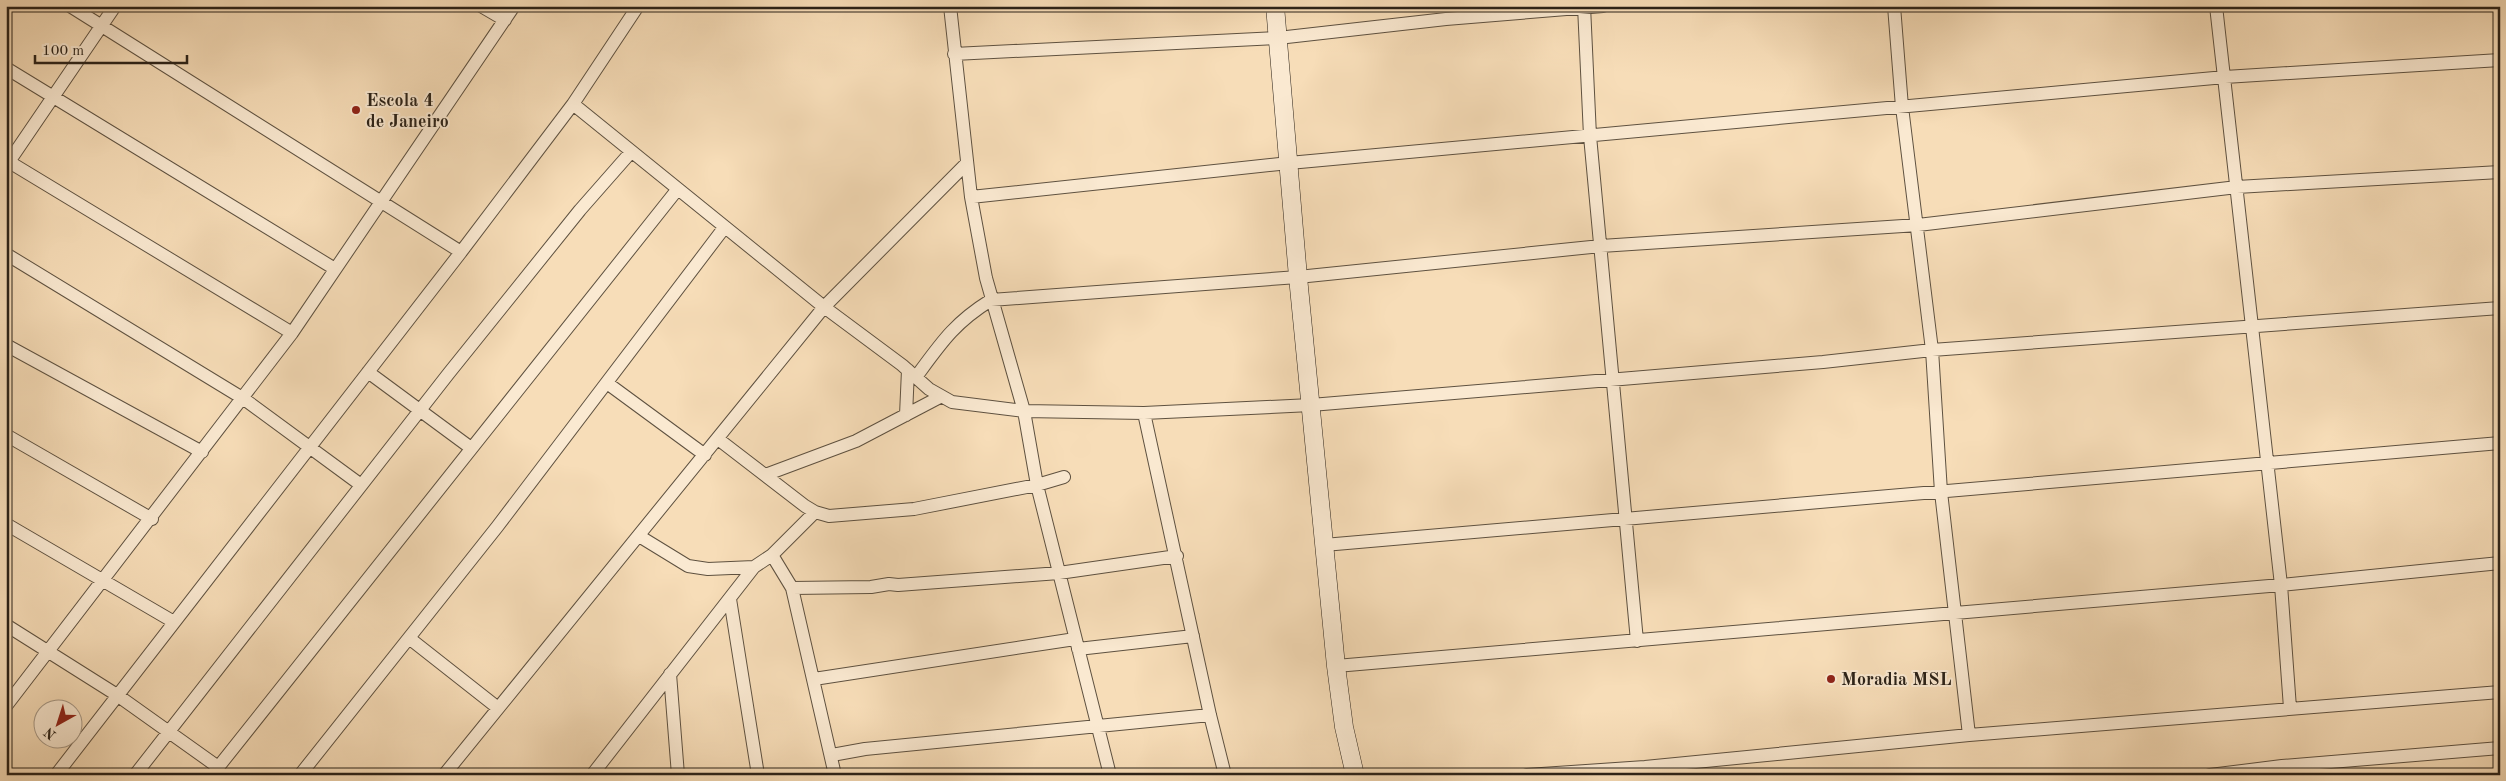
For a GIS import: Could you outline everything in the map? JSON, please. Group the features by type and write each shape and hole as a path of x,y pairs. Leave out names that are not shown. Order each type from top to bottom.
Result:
{"main road":[{"path":"1275,6 1298,276 1336,666 1344,727 1355,775"}],"street":[{"path":"70,6 461,252"},
{"path":"115,6 7,163 292,333"},
{"path":"481,6 505,20"},
{"path":"6,706 47,651 152,519 292,333 514,6"},
{"path":"56,775 116,695 461,252 573,104 638,6"},
{"path":"950,6 966,163 991,300 1024,412 1037,485 1110,775"},
{"path":"954,54 1278,38 1446,19 1603,6"},
{"path":"1894,6 1902,107 1932,350 1940,492 1969,735"},
{"path":"2216,6 2281,584 2290,708"},
{"path":"1584,7 1590,136 1602,246 1611,380 1637,641"},
{"path":"971,197 1289,163 2224,77 2500,60"},
{"path":"6,68 335,269"},
{"path":"573,104 724,228 940,397 952,402 1024,412 1144,413 1311,405 1611,380 1932,350 2500,308"},
{"path":"135,775 420,410 580,210 631,152"},
{"path":"444,775 824,307 966,163"},
{"path":"906,415 912,374 947,334 967,315 991,300 1298,276 1602,246 1918,225 2236,187 2500,172"},
{"path":"6,625 116,695 168,731 215,771 677,190"},
{"path":"300,775 498,527 724,228"},
{"path":"6,254 244,399 361,485"},
{"path":"6,346 202,452"},
{"path":"368,372 471,448"},
{"path":"607,383 705,455"},
{"path":"765,475 848,444 940,397"},
{"path":"1144,413 1177,556 1210,715 1226,775"},
{"path":"6,436 152,519"},
{"path":"718,439 815,512 829,516 914,509 1037,485 1064,477"},
{"path":"1324,545 2500,443"},
{"path":"592,775 754,567 772,555 815,512"},
{"path":"6,524 174,622"},
{"path":"639,536 688,566 708,569 754,567"},
{"path":"772,555 792,588 832,754 835,775"},
{"path":"792,588 871,587 889,584 898,585 1059,573 1177,556"},
{"path":"1336,666 1637,641 2500,563"},
{"path":"730,599 758,775"},
{"path":"814,679 1077,644 1193,636"},
{"path":"409,638 498,708"},
{"path":"670,674 678,775"},
{"path":"1527,775 1644,767 1969,735 2500,692"},
{"path":"832,754 865,749 1210,715"},
{"path":"2210,775 2282,766 2500,748"}],"place":[{"name":"Escola 4 de Janeiro","path":"356,110"},
{"name":"Moradia MSL","path":"1831,679"}]}
